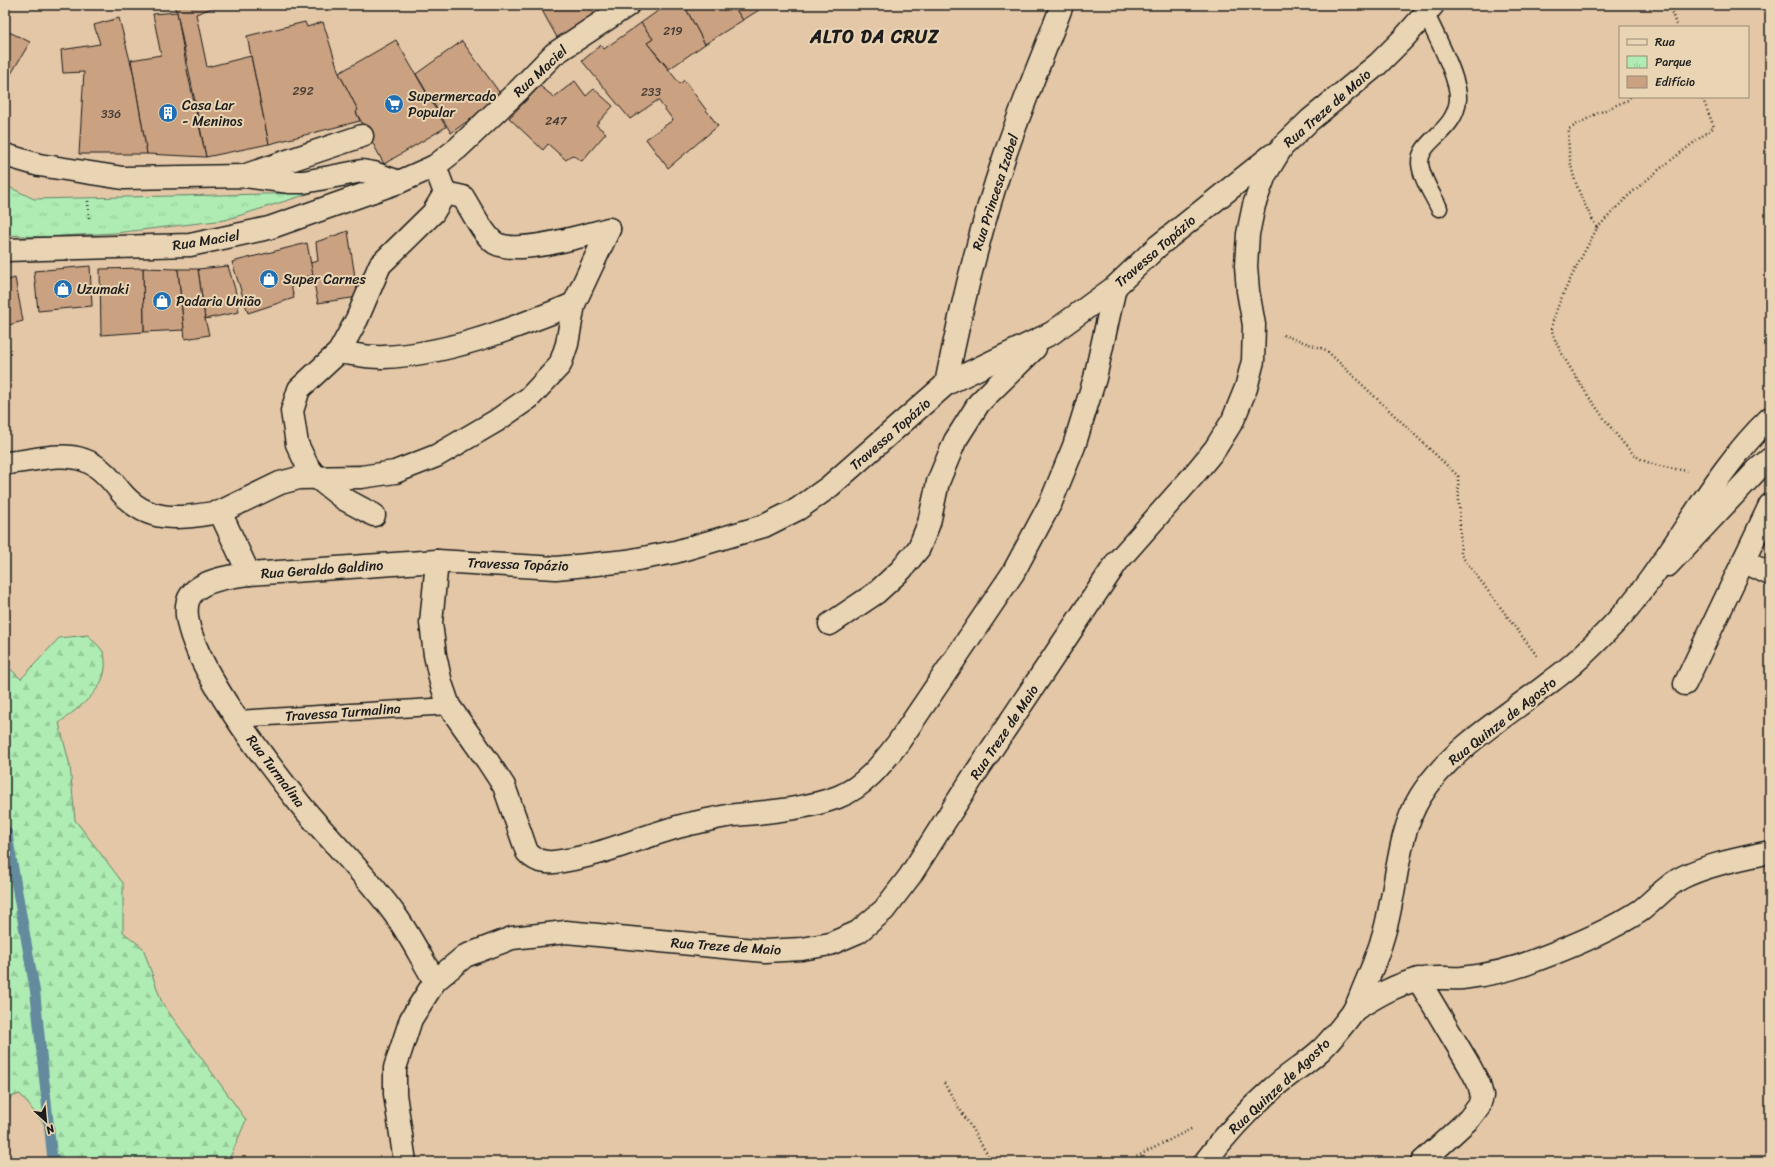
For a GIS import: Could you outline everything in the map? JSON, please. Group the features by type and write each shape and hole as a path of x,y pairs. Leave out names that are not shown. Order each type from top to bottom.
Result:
{"street":[{"name":"Rua Maciel","path":"5,250 90,249 190,245 269,228 399,182 435,166 458,148 521,88 554,54 628,5"},
{"name":"Rua Princesa Izabel","path":"946,384 962,304 983,224 1004,157 1062,5"},
{"name":"Rua Treze de Maio","path":"406,1162 395,1094 395,1068 412,1019 434,982 465,956 512,938 566,932 765,951 802,949 830,944 858,932 884,910 910,876 967,787 1117,562 1192,478 1215,449 1233,420 1246,388 1253,361 1254,325 1248,291 1246,266 1248,234 1254,205 1265,175 1282,146 1310,120 1378,64 1403,39 1429,9"},
{"path":"245,176 362,136"},
{"name":"Travessa Topázio","path":"437,561 556,568 627,561 676,552 764,526 798,510 829,487 946,384 1052,333 1115,287 1158,246 1282,146"},
{"path":"5,155 39,165 123,178 245,176 290,182 304,182 362,171 374,173 399,182"},
{"path":"435,166 445,193"},
{"path":"5,463 61,456 83,459 97,466 128,501 146,513 168,517 193,516 220,512 280,483 299,478 361,477 395,472 436,456 496,421 529,398 560,365 567,344 574,304 610,229 544,244 509,248 494,242 479,224 463,197 445,193"},
{"path":"374,516 344,499 316,477 307,465 297,444 292,411 299,389 339,352 357,319 380,265 433,213 445,193"},
{"path":"437,561 432,623 435,654 449,706 504,786 527,852 532,858 538,861 553,862 600,853 686,825 725,816 814,804 839,797 859,785 878,769 898,743 1013,573 1051,502 1074,446 1095,378 1115,287"},
{"path":"339,352 383,358 440,350 479,340 574,304"},
{"path":"830,624 876,593 901,570 919,548 929,523 938,482 955,441 978,404 1008,372 1052,333"},
{"name":"Rua Quinze de Agosto","path":"1205,1162 1222,1139 1272,1089 1323,1048 1354,1010 1376,960 1385,932 1398,862 1408,822 1420,797 1440,771 1476,738 1554,680 1613,625 1638,596 1667,556 1724,469 1754,432 1770,418"},
{"path":"1638,596 1757,470 1770,459"},
{"path":"1685,684 1770,505"},
{"name":"Rua Geraldo Galdino","path":"220,512 249,574 437,561"},
{"path":"1743,561 1770,574"},
{"name":"Rua Turmalina","path":"249,574 223,578 206,585 194,592 188,601 187,614 190,631 204,664 237,719 300,804 359,869 397,917 434,982"},
{"path":"1354,1010 1399,985 1418,979 1462,978 1498,973 1534,961 1585,940 1619,923 1641,910 1681,878 1702,869 1732,860 1770,852"},
{"path":"1418,979 1469,1065 1479,1084 1482,1096 1479,1106 1469,1119 1422,1162"}],"lane":[{"path":"1429,9 1455,80 1458,98 1455,115 1447,127 1423,150 1421,157 1420,164 1439,208"},
{"name":"Travessa Turmalina","path":"237,719 449,706"}],"path":[{"path":"1669,5 1676,26"},
{"path":"1597,228 1580,198 1570,166 1568,144 1569,129 1629,98"},
{"path":"1702,98 1714,128 1661,168 1629,195 1597,228 1554,317 1552,330 1555,343 1567,363 1617,436 1636,456 1659,466 1687,471 1724,469"},
{"path":"86,172 90,249"},
{"path":"1254,325 1326,350 1458,476 1462,555 1554,680"},
{"path":"944,1083 992,1162"}],"green space":[{"path":"5,185 34,199 311,193 225,220 115,233 43,237 5,235"},
{"path":"88,635 104,654 105,666 103,676 99,686 85,702 59,723 70,766 75,820 123,883 123,932 143,948 162,1003 246,1120 228,1162 51,1162 45,1125 20,1094 5,1099 5,664 21,679 59,638"}],"building":[{"path":"173,5 220,5 196,14 207,67 251,56 269,144 206,157 177,12"},
{"path":"539,5 619,5 559,41"},
{"path":"666,5 684,5 705,44 669,69 647,43 653,39 641,23"},
{"path":"684,5 733,5 743,20 705,44"},
{"path":"733,5 756,5 759,10 743,20"},
{"name":"Casa Lar - Meninos","path":"177,12 187,70 206,157 147,154 131,60 161,55 153,14"},
{"path":"119,18 133,72 147,154 79,154 84,72 63,73 61,50 100,44 94,25"},
{"path":"305,22 307,27 323,22 339,73 358,110 356,112 360,121 269,144 247,36"},
{"path":"641,23 653,39 647,43 680,84 684,80 718,126 668,168 646,139 673,120 658,100 630,119 582,61 601,45 604,49"},
{"path":"5,30 30,42 5,84"},
{"name":"Supermercado Popular","path":"396,40 446,127 384,164 356,112 358,110 339,73"},
{"path":"462,41 502,96 451,133 416,74"},
{"path":"575,81 586,96 594,89 613,106 596,125 606,133 582,161 572,155 566,160 548,144 543,150 509,118 540,86 554,97"},
{"path":"348,231 358,297 318,303 310,263 318,261 316,242"},
{"name":"Super Carnes","path":"307,243 313,275 290,282 294,298 248,313 232,262"},
{"name":"Uzumaki","path":"90,266 92,306 38,311 34,271"},
{"path":"228,266 235,289 239,312 205,319 198,269"},
{"name":"Padaria União","path":"143,268 178,269 184,330 144,332"},
{"path":"143,268 144,332 101,335 100,269"},
{"path":"178,269 198,269 205,319 209,335 185,339"},
{"path":"15,278 23,321 5,326 5,281"}],"waterway":[{"path":"5,830 7,832 35,991 52,1155 57,1162"}],"place":[{"name":"Supermercado Popular","path":"394,104"},
{"name":"Casa Lar - Meninos","path":"168,113"},
{"name":"Super Carnes","path":"269,279"},
{"name":"Uzumaki","path":"63,289"},
{"name":"Padaria União","path":"162,301"}],"district":[{"name":"ALTO DA CRUZ","path":"875,37"}]}
